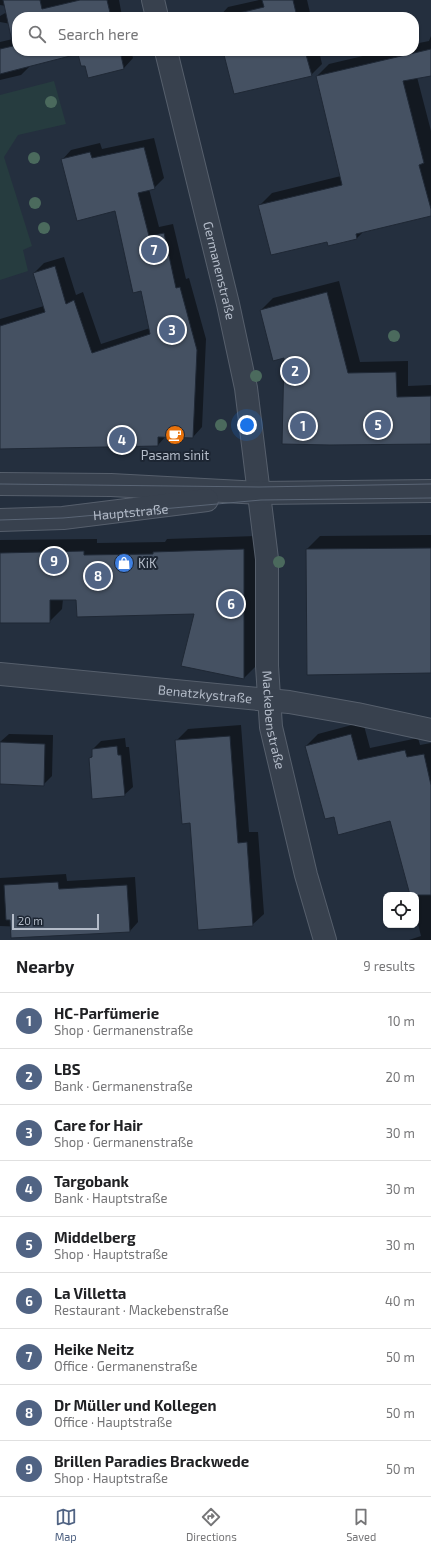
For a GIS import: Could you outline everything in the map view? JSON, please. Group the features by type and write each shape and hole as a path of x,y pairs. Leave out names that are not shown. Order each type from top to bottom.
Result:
{"street":[{"path":"153,0 156,12"},
{"name":"Germanenstraße","path":"167,56 239,351 246,388 260,493"},
{"name":"Hauptstraße","path":"0,484 111,485 260,493 431,491"},
{"name":"Hauptstraße","path":"0,520 77,516 260,493"},
{"name":"Mackebenstraße","path":"260,493 267,559 267,666 271,727 309,887 325,940"},
{"name":"Benatzkystraße","path":"0,674 307,705 431,730"}],"green space":[{"path":"54,81 66,124 18,135 4,157 32,246 23,250 28,271 0,280 0,95"}],"building":[{"path":"3,0 40,0 42,9 80,0 107,0 110,12 12,12 12,41"},
{"path":"262,0 293,0 296,12 243,12 264,7"},
{"path":"12,46 12,56 70,56 0,74 0,49"},
{"path":"431,49 431,76 403,81 424,163 419,165 431,209 431,216 356,234 357,239 328,246 327,242 271,255 258,205 342,185 316,76 401,56 419,56 419,52"},
{"path":"78,56 121,56 124,69 88,78 85,66 81,66"},
{"path":"224,56 306,56 312,76 234,94"},
{"path":"144,147 155,189 138,193 149,236 164,233 176,288 180,287 197,350 193,438 158,437 158,446 0,449 0,326 45,312 33,273 55,266 66,304 74,300 92,353 150,334 141,291 133,293 115,211 77,221 61,159 90,152 92,158"},
{"path":"327,292 348,373 396,372 397,397 431,396 431,444 282,444 284,358 273,361 260,310"},
{"path":"431,548 431,673 307,675 306,549"},
{"path":"244,549 244,679 181,666 194,614 77,617 76,600 50,600 50,623 0,623 0,553 84,551 84,555 153,554 153,552"},
{"path":"351,734 358,760 405,750 407,757 424,754 431,785 431,895 419,895 419,892 409,892 390,821 338,835 334,817 325,819 305,746"},
{"path":"230,736 238,843 247,842 253,926 198,930 190,823 182,824 175,740"},
{"path":"0,742 45,744 44,786 0,784"},
{"path":"117,746 118,755 121,755 125,796 92,799 89,758 92,757 92,749"},
{"path":"58,882 59,889 127,885 130,932 11,938 10,920 6,920 4,885"}],"tram line":[{"path":"0,484 259,487 431,484"},
{"path":"0,520 63,518 261,500 431,498"}],"place":[{"name":"Heike Neitz","path":"154,250"},
{"name":"Care for Hair","path":"172,330"},
{"name":"LBS","path":"295,371"},
{"name":"Middelberg","path":"378,425"},
{"name":"HC-Parfümerie","path":"303,426"},
{"name":"Pasam sinit","path":"175,435"},
{"name":"Targobank","path":"122,440"},
{"name":"Brillen Paradies Brackwede","path":"54,561"},
{"name":"KiK","path":"124,563"},
{"name":"Dr Müller und Kollegen","path":"98,576"},
{"name":"La Villetta","path":"231,604"}]}
